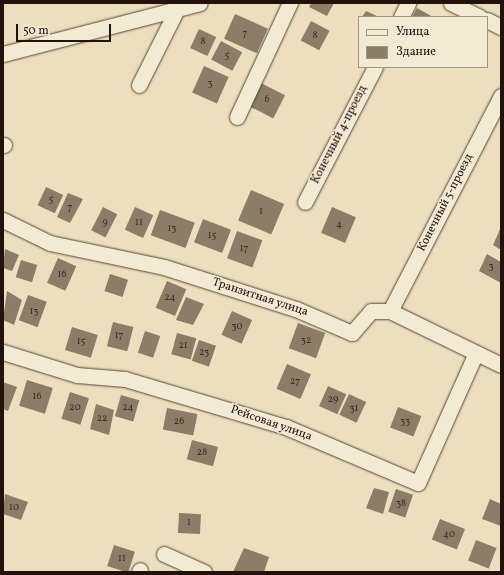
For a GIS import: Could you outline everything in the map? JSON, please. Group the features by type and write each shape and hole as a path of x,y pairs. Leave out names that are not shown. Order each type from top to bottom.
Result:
{"street":[{"path":"3,54 178,6 200,3"},
{"path":"237,117 290,3"},
{"path":"401,16 408,3"},
{"path":"451,3 478,16"},
{"path":"139,85 178,6"},
{"path":"488,20 501,27"},
{"name":"Конечный 4-проезд","path":"305,202 374,68"},
{"name":"Конечный 5-проезд","path":"390,311 501,96"},
{"name":"Транзитная улица","path":"3,220 50,244 164,267 296,309 352,333 371,311 390,311 501,364"},
{"name":"Рейсовая улица","path":"3,352 77,375 125,379 286,426 418,483 476,353"},
{"path":"164,554 204,572"}],"building":[{"path":"311,3 334,3 327,16 309,7"},
{"path":"417,8 431,16 413,16"},
{"path":"366,11 377,16 363,16"},
{"path":"235,14 268,29 257,53 224,39"},
{"path":"311,21 330,31 319,50 301,40"},
{"path":"199,29 216,37 207,56 190,48"},
{"path":"221,41 242,52 232,71 211,60"},
{"path":"204,66 229,77 217,103 192,92"},
{"path":"261,83 285,95 273,118 249,106"},
{"path":"46,187 63,195 55,213 38,205"},
{"path":"251,190 284,204 271,234 238,220"},
{"path":"68,193 83,199 70,223 57,217"},
{"path":"103,207 117,214 105,237 91,230"},
{"path":"135,207 153,215 143,238 125,230"},
{"path":"332,207 356,217 345,243 321,233"},
{"path":"160,210 195,223 186,248 151,235"},
{"path":"203,219 231,230 222,253 194,242"},
{"path":"501,227 501,250 493,245"},
{"path":"237,231 262,240 252,267 227,258"},
{"path":"5,249 19,255 12,271 3,268"},
{"path":"487,254 501,262 501,283 479,271"},
{"path":"58,258 76,266 65,291 47,283"},
{"path":"21,260 37,265 32,282 16,277"},
{"path":"110,274 128,280 123,297 104,291"},
{"path":"167,281 186,289 175,316 156,308"},
{"path":"7,291 22,300 14,325 3,320"},
{"path":"28,295 47,302 38,327 19,320"},
{"path":"186,297 204,304 193,325 176,320"},
{"path":"232,311 252,320 242,344 221,335"},
{"path":"113,322 133,327 127,351 107,346"},
{"path":"298,323 325,333 316,358 289,348"},
{"path":"72,327 98,335 91,358 65,350"},
{"path":"145,331 160,336 153,358 138,353"},
{"path":"177,333 196,338 191,359 171,354"},
{"path":"199,340 216,346 209,367 192,361"},
{"path":"287,364 311,374 300,399 276,389"},
{"path":"27,380 53,388 45,414 19,406"},
{"path":"3,382 17,387 8,411 3,409"},
{"path":"328,386 346,394 337,414 319,406"},
{"path":"70,392 89,398 80,425 61,419"},
{"path":"349,394 366,402 356,423 339,415"},
{"path":"121,395 139,400 133,421 115,416"},
{"path":"96,404 114,410 109,435 90,429"},
{"path":"398,407 421,416 413,436 390,428"},
{"path":"167,408 197,414 193,436 163,430"},
{"path":"192,440 218,447 213,466 187,459"},
{"path":"374,488 389,492 383,514 366,508"},
{"path":"396,489 413,495 405,518 388,512"},
{"path":"5,494 28,502 21,520 3,514"},
{"path":"490,499 501,504 501,526 482,519"},
{"path":"179,513 201,514 200,534 178,533"},
{"path":"440,519 465,529 457,550 432,539"},
{"path":"476,540 497,548 489,568 468,561"},
{"path":"114,545 135,552 128,572 107,566"},
{"path":"244,548 269,557 264,572 233,572"}]}
